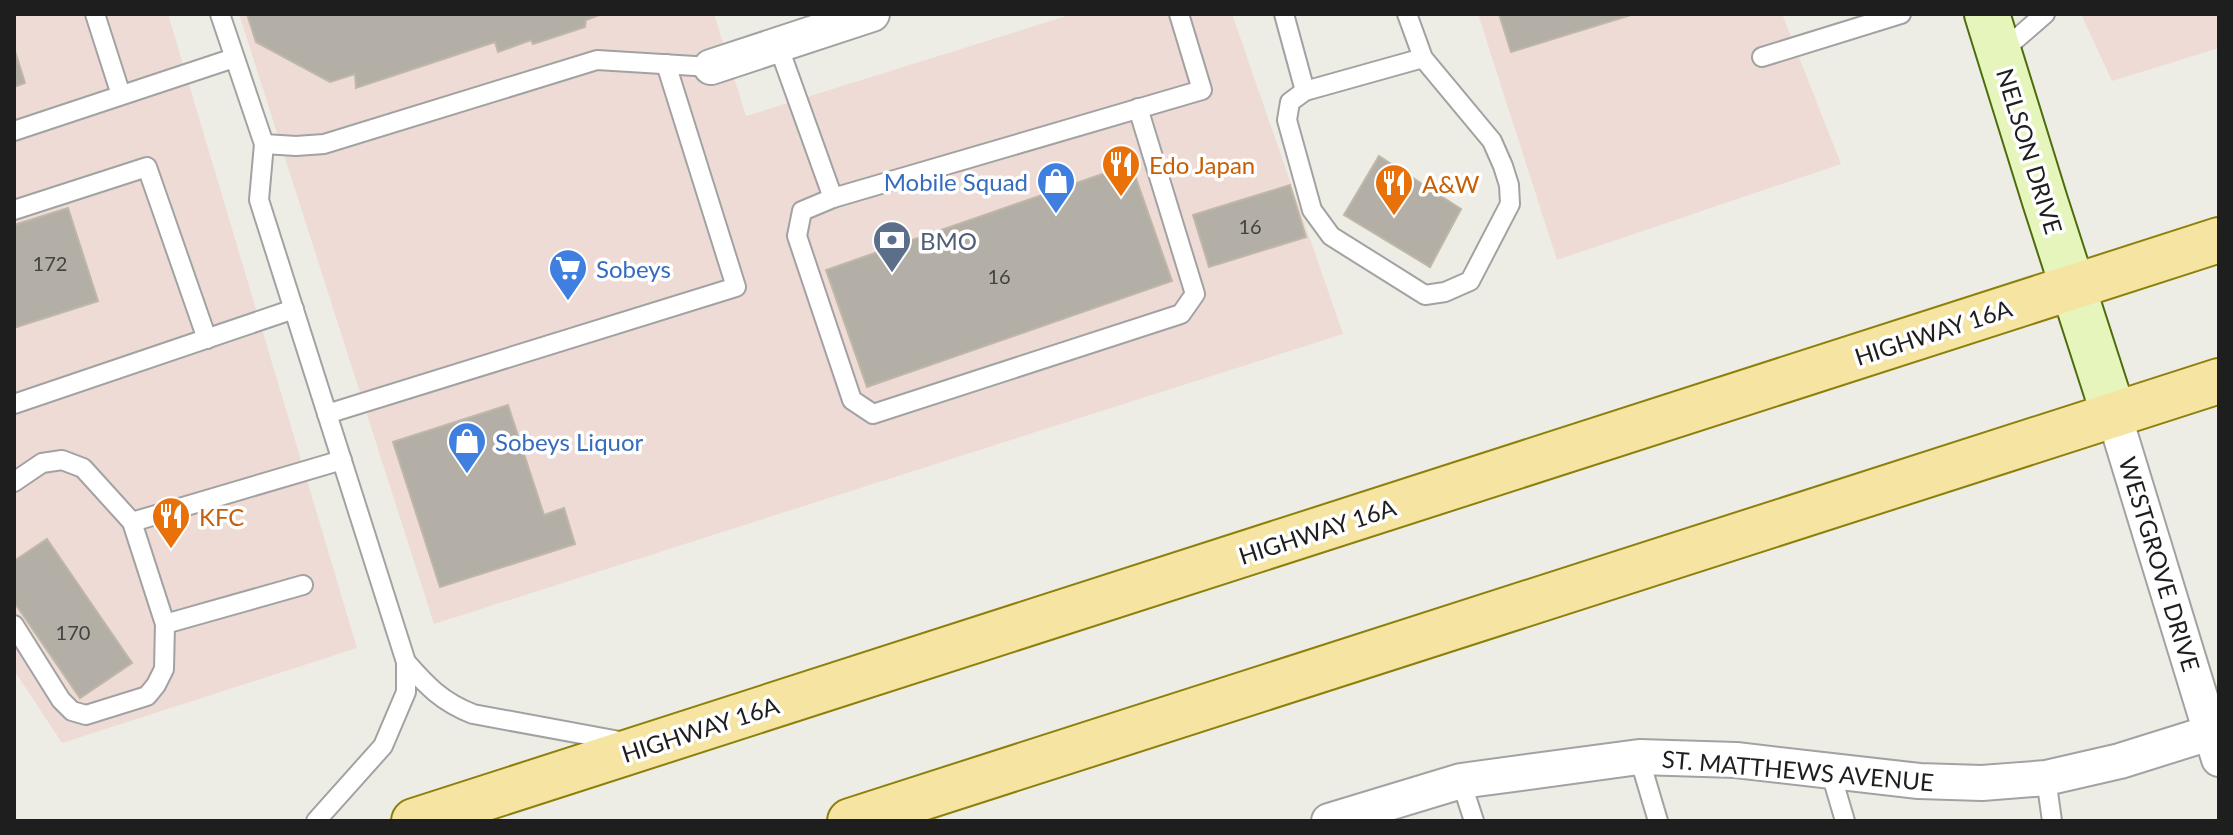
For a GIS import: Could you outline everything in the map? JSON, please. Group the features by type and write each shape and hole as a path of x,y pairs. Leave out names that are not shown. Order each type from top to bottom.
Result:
{"main road":[{"name":"HIGHWAY 16A","path":"414,821 2219,240"},
{"path":"850,821 2219,381"}],"street":[{"path":"711,67 872,14"},
{"name":"NELSON DRIVE","path":"1993,34 2114,415"},
{"name":"WESTGROVE DRIVE","path":"2114,415 2216,741"},
{"name":"ST. MATTHEWS AVENUE","path":"1329,821 1461,781 1639,757 1736,760 1982,783 2046,778 2216,741"}],"lane":[{"path":"95,14 121,95"},
{"path":"220,14 264,144 259,200 406,662 406,692 383,746 316,821"},
{"path":"1138,108 1195,294 1181,314 873,414 852,400 797,236 802,211 833,198 1138,108 1202,90 1179,14"},
{"path":"1284,14 1305,91"},
{"path":"1407,14 1423,58 1492,141 1509,185 1510,204 1470,281 1445,292 1425,295 1331,236 1312,210 1287,120 1290,102 1305,91 1423,58"},
{"path":"1762,57 1901,14"},
{"path":"1993,34 2045,14"},
{"path":"778,45 833,198"},
{"path":"14,131 234,58"},
{"path":"264,144 324,144 597,60 711,67"},
{"path":"327,414 736,287 666,64"},
{"path":"14,210 147,167 207,339"},
{"path":"14,404 294,309"},
{"path":"14,482 42,463 62,460 83,468 132,522 165,624 164,669 147,696 86,715 72,711 61,700 14,625"},
{"path":"132,522 342,460"},
{"path":"165,624 303,585"},
{"path":"406,662 429,689 455,707 473,714 647,746"},
{"path":"1639,757 1658,821"},
{"path":"1830,770 1845,821"},
{"path":"2046,778 2052,821"},
{"path":"1461,781 1474,821"}],"shaded area":[{"path":"14,14 168,14 357,648 62,743 14,670"},
{"path":"239,14 714,14 746,116 1073,14 1232,14 1343,334 434,624"},
{"path":"1478,14 1782,14 1841,164 1557,260"},
{"path":"2081,14 2219,14 2219,48 2112,81"}],"building":[{"path":"247,14 602,14 586,20 585,27 533,44 531,40 498,52 495,42 356,88 355,74 330,82 256,42"},
{"path":"1499,14 1634,14 1511,52"},
{"path":"14,48 25,83 14,87"},
{"path":"1379,156 1461,209 1430,267 1344,215"},
{"path":"1131,164 1172,281 867,387 826,270"},
{"path":"1290,185 1306,237 1209,267 1193,215"},
{"path":"68,208 98,301 14,328 14,225"},
{"name":"Sobeys Liquor","path":"508,405 544,515 564,508 575,544 440,587 393,442"},
{"path":"47,539 132,663 80,698 14,602 14,561"}],"place":[{"name":"Edo Japan","path":"1121,198"},
{"name":"Mobile Squad","path":"1056,215"},
{"name":"A&W","path":"1394,217"},
{"name":"BMO","path":"892,274"},
{"name":"Sobeys","path":"568,302"},
{"name":"Sobeys Liquor","path":"467,475"},
{"name":"KFC","path":"171,550"}]}
